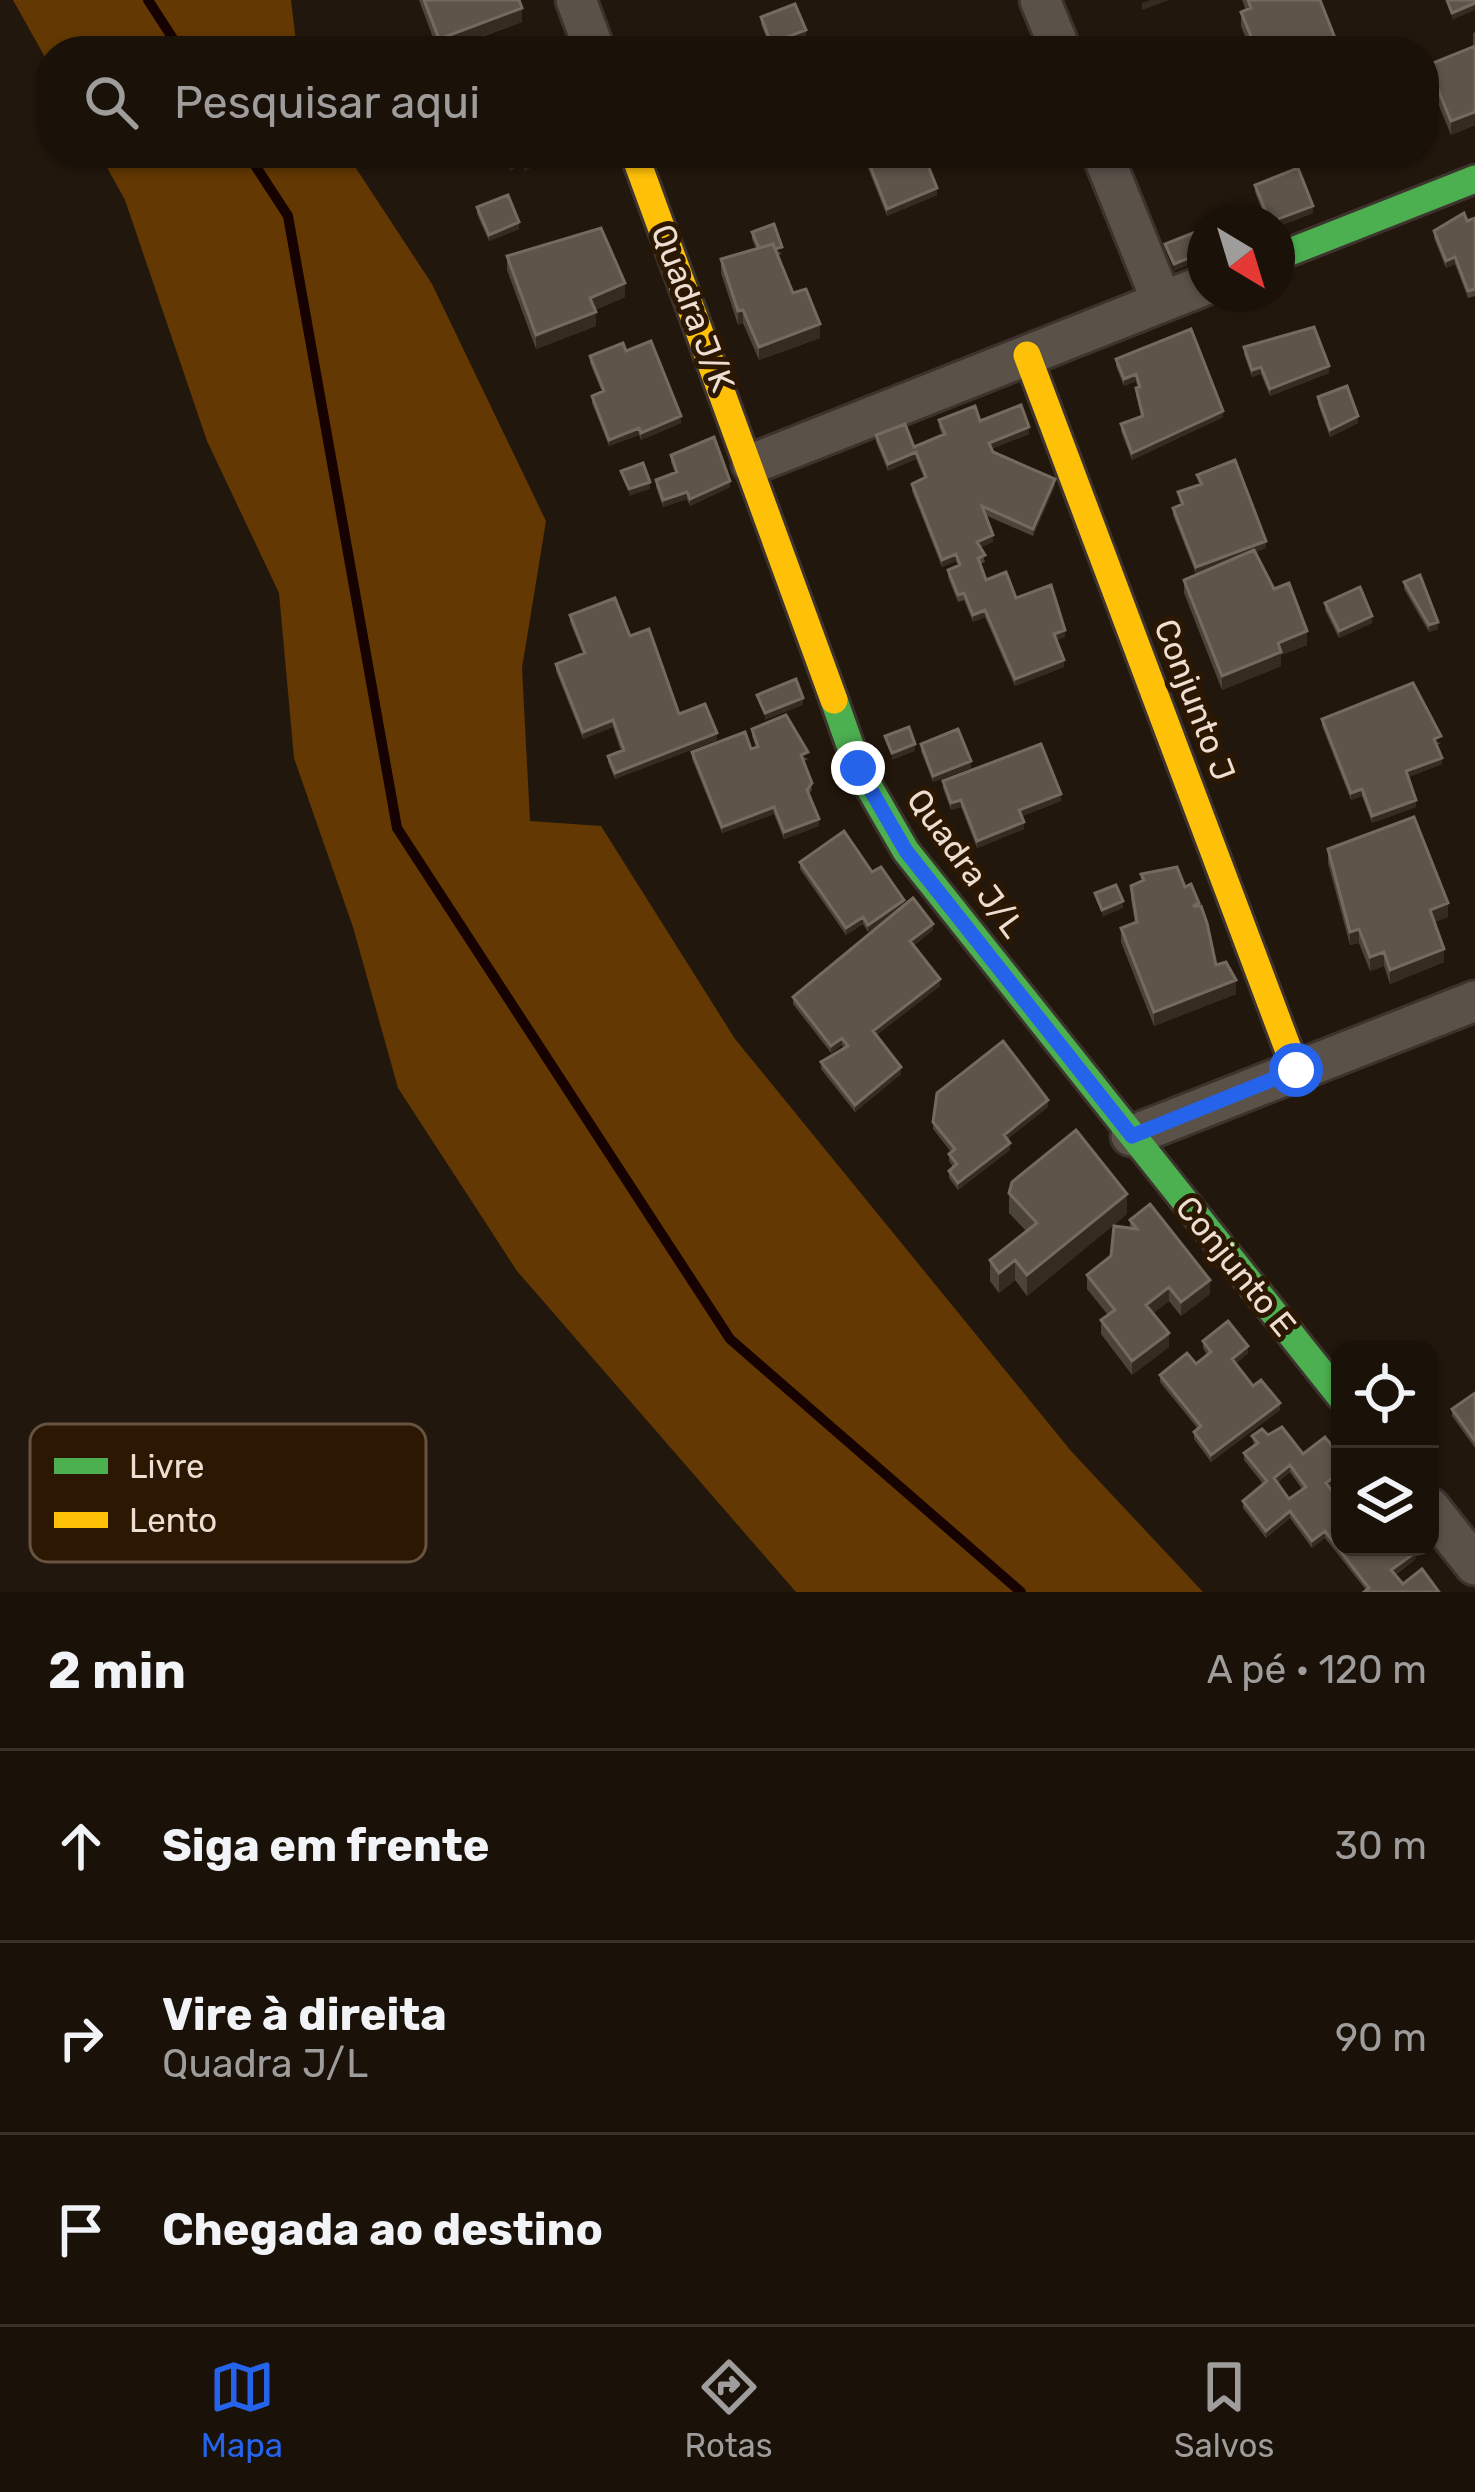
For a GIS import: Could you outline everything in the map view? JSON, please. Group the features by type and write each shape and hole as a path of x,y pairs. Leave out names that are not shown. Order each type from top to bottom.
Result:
{"street":[{"path":"576,0 589,36"},
{"path":"1040,0 1055,36"},
{"name":"Quadra J/K","path":"640,168 752,464"},
{"path":"1108,168 1162,302"},
{"path":"1295,250 1475,179"},
{"path":"752,464 1187,292"},
{"name":"Conjunto J","path":"1027,356 1296,1070"},
{"name":"Quadra J/L","path":"752,464 858,768 906,851 1132,1136"},
{"path":"1132,1136 1475,1001"},
{"name":"Conjunto E","path":"1132,1136 1331,1385"},
{"path":"1439,1519 1475,1564"}],"shaded area":[{"path":"13,0 291,0 295,36 36,36 36,41"},
{"path":"107,168 356,168 432,284 546,521 522,668 530,821 601,826 735,1039 1071,1451 1203,1592 796,1592 517,1271 398,1088 353,927 294,758 279,593 207,441 125,200"}],"building":[{"path":"424,0 519,0 522,8 438,36"},
{"path":"1248,0 1320,0 1334,36 1251,36 1241,12 1251,8"},
{"path":"1447,0 1475,0 1475,3 1452,13"},
{"path":"795,4 806,30 768,36 761,17"},
{"path":"1475,46 1475,112 1451,121 1439,92 1439,61"},
{"path":"871,168 929,168 937,188 887,209"},
{"path":"1298,168 1313,206 1295,213 1295,204 1263,204 1255,185"},
{"path":"508,195 519,222 489,235 477,207"},
{"path":"1464,213 1467,221 1475,218 1475,289 1468,291 1455,257 1446,261 1434,231"},
{"path":"774,224 782,247 759,248 752,232"},
{"path":"601,228 625,283 590,298 596,312 536,335 507,256"},
{"path":"1187,235 1187,259 1174,264 1165,244"},
{"path":"773,244 793,293 806,289 820,324 759,347 743,310 738,311 721,259"},
{"path":"1314,327 1329,366 1270,389 1261,367 1252,370 1244,347"},
{"path":"1191,329 1223,411 1132,453 1121,424 1143,416 1136,388 1140,387 1136,374 1124,379 1116,359"},
{"path":"651,341 681,416 609,440 592,396 604,391 590,356 623,343 626,351"},
{"path":"1347,386 1358,416 1330,430 1318,397"},
{"path":"1021,405 1029,427 989,443 993,452 1055,479 1033,529 982,506 993,535 977,542 985,555 978,558 986,580 1006,572 1016,598 1051,585 1065,630 1054,634 1064,660 1015,679 985,610 973,615 964,593 958,595 948,570 960,565 956,554 942,560 912,484 926,477 916,452 888,464 876,435 905,424 914,447 945,434 939,420 975,406 980,421"},
{"path":"714,437 730,481 690,499 687,492 663,500 656,480 677,472 671,455"},
{"path":"1235,460 1266,541 1196,567 1173,508 1183,504 1178,492 1202,484 1197,475"},
{"path":"643,463 650,482 629,489 621,471"},
{"path":"1254,550 1274,589 1289,583 1307,631 1278,643 1281,652 1222,676 1184,580"},
{"path":"1420,575 1438,622 1429,625 1404,582"},
{"path":"1360,587 1372,616 1339,631 1325,603"},
{"path":"615,598 630,636 649,629 679,714 705,704 717,733 615,773 608,756 624,750 613,720 583,732 556,664 585,653 570,615"},
{"path":"796,679 803,698 765,713 757,695"},
{"path":"1413,683 1441,736 1434,739 1442,758 1406,771 1416,800 1372,816 1362,789 1351,793 1322,719"},
{"path":"786,715 808,752 801,755 812,783 807,790 819,819 784,832 774,807 722,827 692,752 745,732 751,749 758,747 752,729"},
{"path":"909,727 915,744 892,753 885,736"},
{"path":"958,729 971,761 933,776 921,744"},
{"path":"1041,744 1061,794 1019,810 1024,822 977,841 961,800 951,803 943,781"},
{"path":"1414,817 1448,903 1430,910 1444,949 1390,970 1384,952 1370,957 1359,929 1350,932 1328,849"},
{"path":"844,831 872,872 881,867 904,900 868,925 863,917 846,928 800,862"},
{"path":"1177,867 1185,887 1191,884 1199,903 1193,906 1201,906 1216,965 1226,962 1236,980 1154,1012 1121,928 1137,922 1131,886 1144,880 1141,874"},
{"path":"1116,885 1123,901 1102,910 1095,893"},
{"path":"913,898 933,924 910,941 940,979 873,1031 901,1067 855,1105 821,1062 848,1046 842,1038 831,1046 793,997"},
{"path":"1003,1041 1048,1100 1004,1135 1010,1143 958,1183 949,1171 957,1164 949,1154 955,1149 933,1122 937,1093"},
{"path":"1076,1130 1127,1194 1027,1275 1015,1260 999,1273 990,1260 1037,1223 1009,1193 1012,1182"},
{"path":"1150,1204 1210,1280 1181,1302 1169,1287 1146,1305 1169,1333 1132,1361 1101,1320 1115,1310 1087,1275 1111,1256 1114,1226 1137,1229 1130,1220"},
{"path":"1228,1321 1248,1346 1232,1359 1253,1386 1261,1380 1280,1403 1211,1455 1194,1432 1201,1426 1160,1375 1187,1353 1196,1364 1211,1352 1203,1341"},
{"path":"1475,1393 1475,1441 1452,1409"},
{"path":"1282,1427 1303,1454 1325,1437 1331,1445 1331,1479 1326,1483 1331,1490 1331,1539 1325,1531 1312,1541 1290,1511 1266,1531 1243,1501 1267,1481 1244,1453 1258,1443 1252,1436 1262,1429 1268,1435","holes":["1290,1465 1306,1487 1289,1499 1274,1478"]},
{"path":"1344,1556 1410,1556 1391,1570 1403,1584 1422,1569 1439,1592 1364,1592 1369,1588"}],"waterway":[{"path":"148,0 171,36"},
{"path":"257,168 288,216 397,828 730,1339 1021,1592"}],"traffic: fast":[{"path":"1295,250 1475,179"},
{"path":"834,700 858,768 906,851 1331,1385"}],"traffic: slow":[{"path":"639,168 834,700"},
{"path":"1027,355 1296,1070"}],"route":[{"path":"858,768 906,851 1132,1136 1296,1070"}]}
